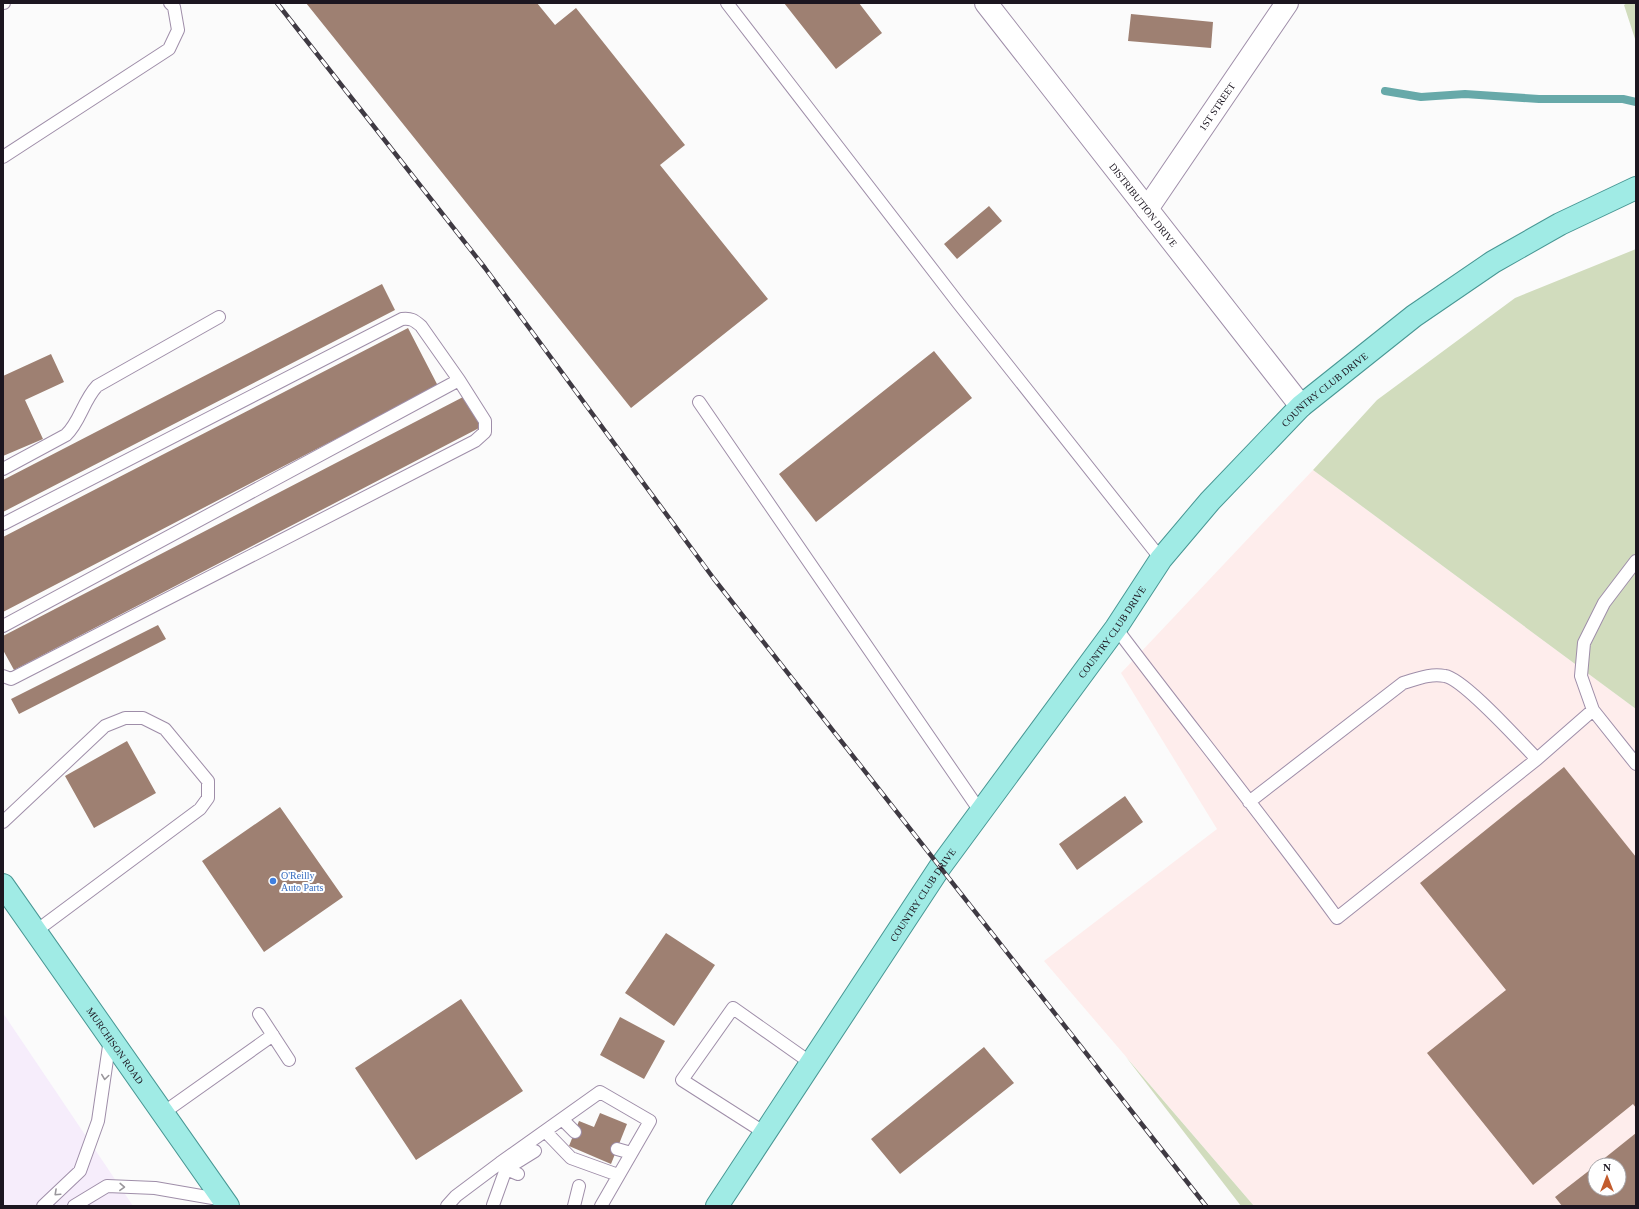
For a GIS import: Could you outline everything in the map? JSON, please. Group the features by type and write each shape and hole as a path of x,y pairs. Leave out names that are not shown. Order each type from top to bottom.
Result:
{"main road":[{"name":"COUNTRY CLUB DRIVE","path":"717,1206 940,867 1116,628 1161,558 1210,501 1301,406 1414,316 1494,262 1560,224 1636,188"},
{"name":"MURCHISON ROAD","path":"3,885 226,1203"}],"street":[{"name":"1ST STREET","path":"1147,209 1287,3"},
{"name":"DISTRIBUTION DRIVE","path":"989,4 1301,406"}],"lane":[{"path":"3,157 169,49 178,30 174,8 170,3"},
{"path":"727,3 954,298 1161,558"},
{"path":"3,469 66,435 72,429 88,395 97,386 219,317"},
{"path":"3,524 402,319 414,320 421,326 459,380 485,421 485,432 475,441 11,679 3,676"},
{"path":"3,626 459,380"},
{"path":"699,402 980,811"},
{"path":"1636,561 1604,603 1584,643 1581,676 1593,710 1636,764"},
{"path":"1116,628 1249,802 1285,846 1337,918 1537,759 1593,710"},
{"path":"1249,802 1403,683 1425,676 1446,676 1465,686 1537,759"},
{"path":"3,822 105,726 125,718 143,718 165,729 208,781 208,798 200,809 36,932"},
{"path":"765,1133 682,1080 733,1008 811,1063"},
{"path":"259,1014 288,1060"},
{"path":"163,1113 273,1035"},
{"path":"43,1206 80,1171 98,1121 110,1038"},
{"path":"446,1206 456,1196 503,1166 545,1131 600,1092 650,1121 601,1206"},
{"path":"562,1119 575,1132"},
{"path":"545,1131 571,1158 618,1175"},
{"path":"617,1149 631,1153"},
{"path":"503,1166 535,1151"},
{"path":"503,1166 518,1174"},
{"path":"493,1205 503,1166"},
{"path":"74,1206 107,1186 155,1188 226,1203"},
{"path":"574,1206 579,1186"}],"shaded area":[{"path":"1313,470 1636,709 1636,1206 1254,1206 1044,961 1217,829 1121,673"},
{"path":"3,1013 133,1206 3,1206"}],"green space":[{"path":"1627,3 1636,3 1636,42 1624,5"},
{"path":"1636,249 1636,709 1313,470 1377,400 1515,298"},
{"path":"1126,1057 1254,1206 1241,1206"}],"building":[{"path":"306,3 537,3 555,25 576,8 685,145 660,165 768,299 631,408"},
{"path":"784,3 859,3 882,33 836,69"},
{"path":"1131,14 1213,22 1211,48 1128,41"},
{"path":"989,206 1002,221 957,259 944,244"},
{"path":"382,284 395,310 3,512 3,480"},
{"path":"408,328 438,386 3,612 3,537"},
{"path":"934,351 972,398 816,522 779,474"},
{"path":"51,354 64,382 25,400 43,439 3,456 3,376"},
{"path":"465,396 481,427 14,670 3,650 3,636"},
{"path":"158,625 166,639 19,714 11,699"},
{"path":"127,741 156,793 94,828 65,776"},
{"path":"1564,767 1636,857 1636,1108 1633,1104 1533,1185 1427,1053 1506,990 1420,883"},
{"path":"1125,796 1143,822 1077,870 1059,844"},
{"path":"280,807 343,897 264,952 202,861"},
{"path":"666,933 715,965 674,1026 625,993"},
{"path":"461,999 523,1091 416,1160 355,1068"},
{"path":"620,1017 665,1041 644,1079 600,1055"},
{"path":"984,1047 1014,1083 900,1174 871,1139"},
{"path":"600,1113 627,1124 611,1164 569,1146 579,1121 594,1127"},
{"path":"1636,1133 1636,1206 1562,1206 1555,1197 1587,1172 1587,1197 1627,1197 1627,1157 1606,1157"}],"waterway":[{"path":"1385,91 1421,97 1465,94 1539,99 1623,99 1636,102"}],"railway":[{"path":"277,3 485,268 714,579 1206,1206"}],"place":[{"name":"O'Reilly Auto Parts","path":"273,881"}]}
